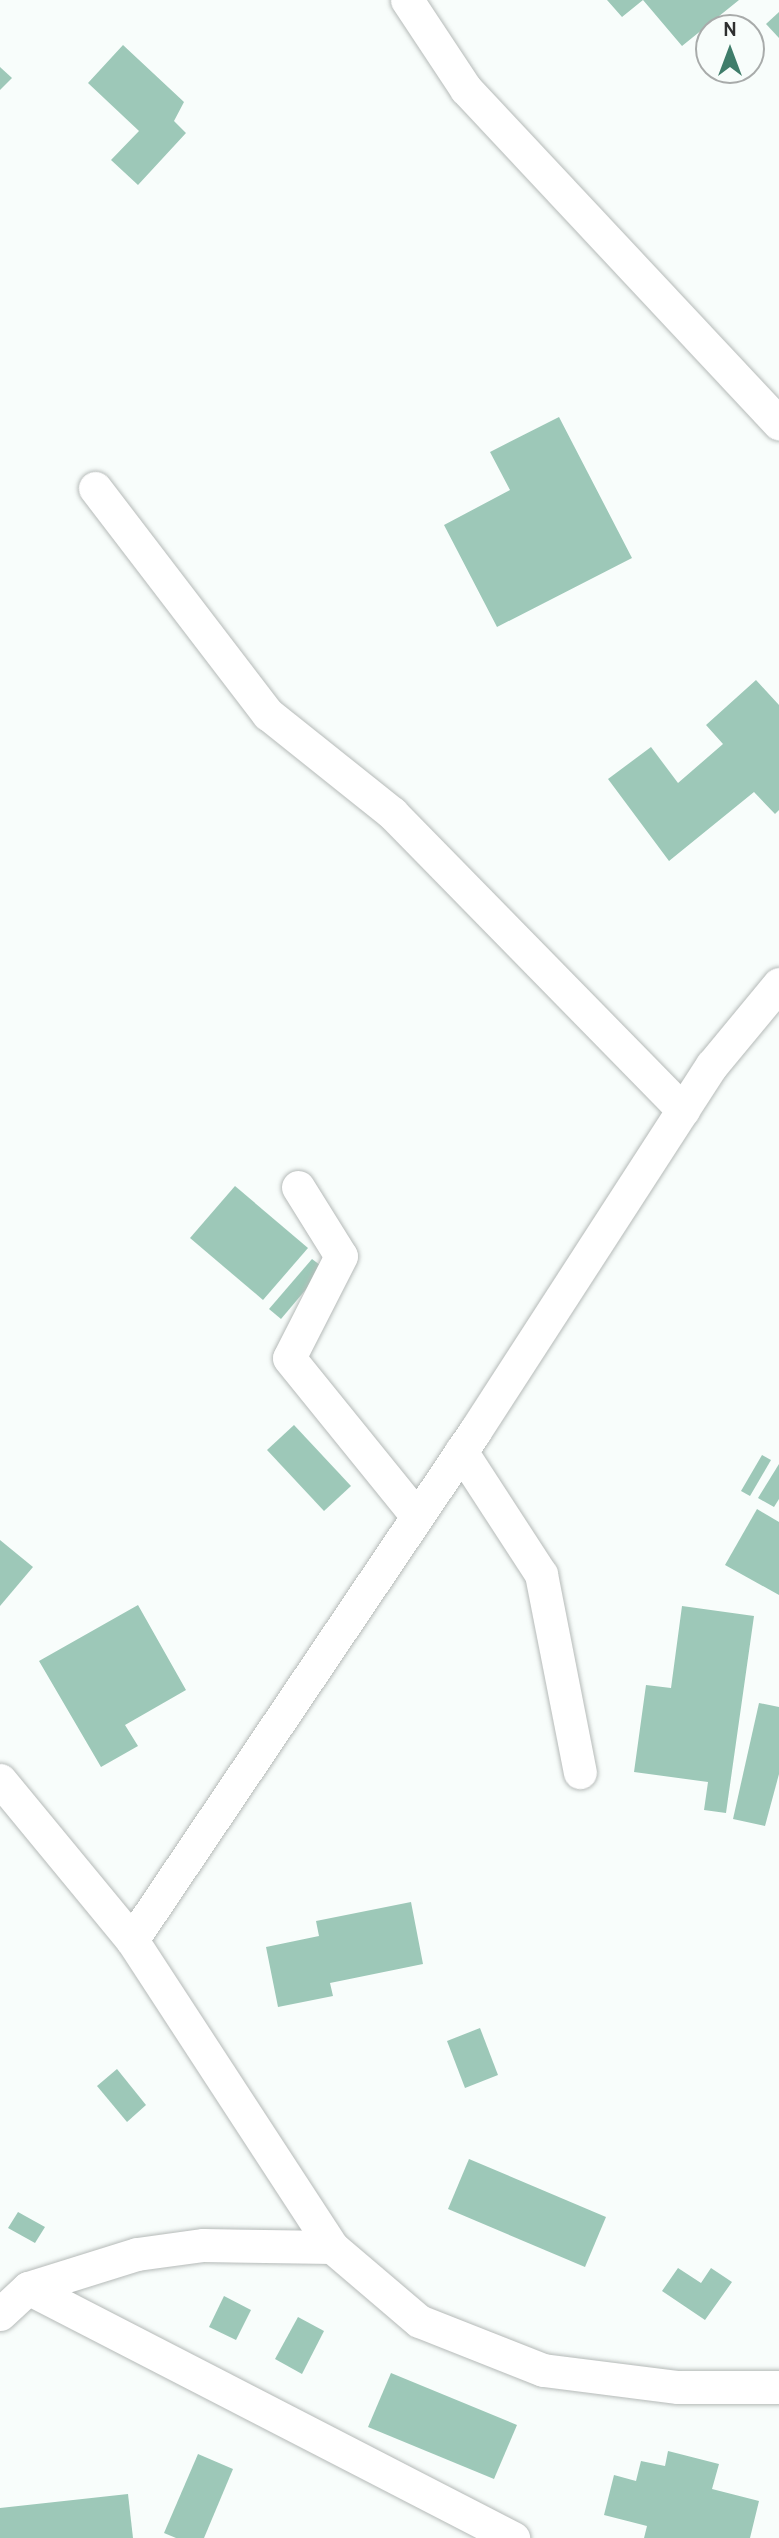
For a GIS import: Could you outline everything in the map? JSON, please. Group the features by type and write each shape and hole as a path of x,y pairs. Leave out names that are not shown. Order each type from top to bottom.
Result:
{"street":[{"path":"407,0 466,89 779,424"},
{"path":"95,488 268,714 392,813 683,1110"},
{"path":"132,1940 461,1451 712,1065 779,984"},
{"path":"298,1187 341,1256 289,1358 417,1516"},
{"path":"461,1451 541,1574 580,1772"},
{"path":"0,1780 132,1940 332,2247 419,2321 543,2370 678,2387 779,2387"},
{"path":"0,2314 28,2288 137,2254 203,2245 332,2247"},
{"path":"28,2288 513,2538"}],"building":[{"path":"607,0 643,0 622,17"},
{"path":"643,0 739,0 722,14 695,14 695,36 682,46"},
{"path":"779,12 779,38 766,24"},
{"path":"123,45 184,102 174,121 186,133 138,185 111,160 139,131 88,83"},
{"path":"0,67 12,78 0,90"},
{"path":"559,417 632,558 497,627 444,525 510,490 490,452"},
{"path":"756,680 779,705 779,810 775,814 754,792 669,861 608,779 651,747 678,783 723,744 706,725"},
{"path":"235,1186 308,1248 263,1300 190,1238"},
{"path":"312,1259 324,1268 281,1319 269,1309"},
{"path":"294,1425 351,1486 324,1511 267,1450"},
{"path":"762,1455 771,1460 750,1496 741,1491"},
{"path":"779,1464 779,1499 774,1507 758,1498"},
{"path":"757,1509 779,1522 779,1595 725,1565"},
{"path":"0,1540 33,1567 0,1606"},
{"path":"138,1605 186,1690 125,1725 138,1746 101,1767 39,1661"},
{"path":"682,1606 754,1616 726,1813 704,1810 708,1782 634,1772 646,1685 671,1688"},
{"path":"759,1703 779,1707 779,1774 765,1826 733,1819"},
{"path":"411,1902 423,1964 330,1983 333,1996 278,2007 266,1947 319,1936 316,1921"},
{"path":"480,2028 498,2075 465,2088 447,2041"},
{"path":"117,2069 146,2105 127,2122 97,2086"},
{"path":"469,2159 606,2217 585,2267 448,2209"},
{"path":"18,2212 45,2227 35,2243 8,2228"},
{"path":"678,2268 701,2283 711,2268 732,2282 705,2320 662,2291"},
{"path":"224,2296 251,2310 236,2340 209,2327"},
{"path":"298,2317 324,2331 302,2374 275,2359"},
{"path":"391,2373 517,2425 494,2479 368,2427"},
{"path":"668,2451 719,2464 712,2489 759,2501 750,2538 644,2538 647,2526 604,2515 614,2475 636,2481 641,2461 665,2466"},
{"path":"198,2454 233,2469 204,2538 176,2538 164,2533"},
{"path":"128,2494 133,2538 0,2538 0,2508"}]}
